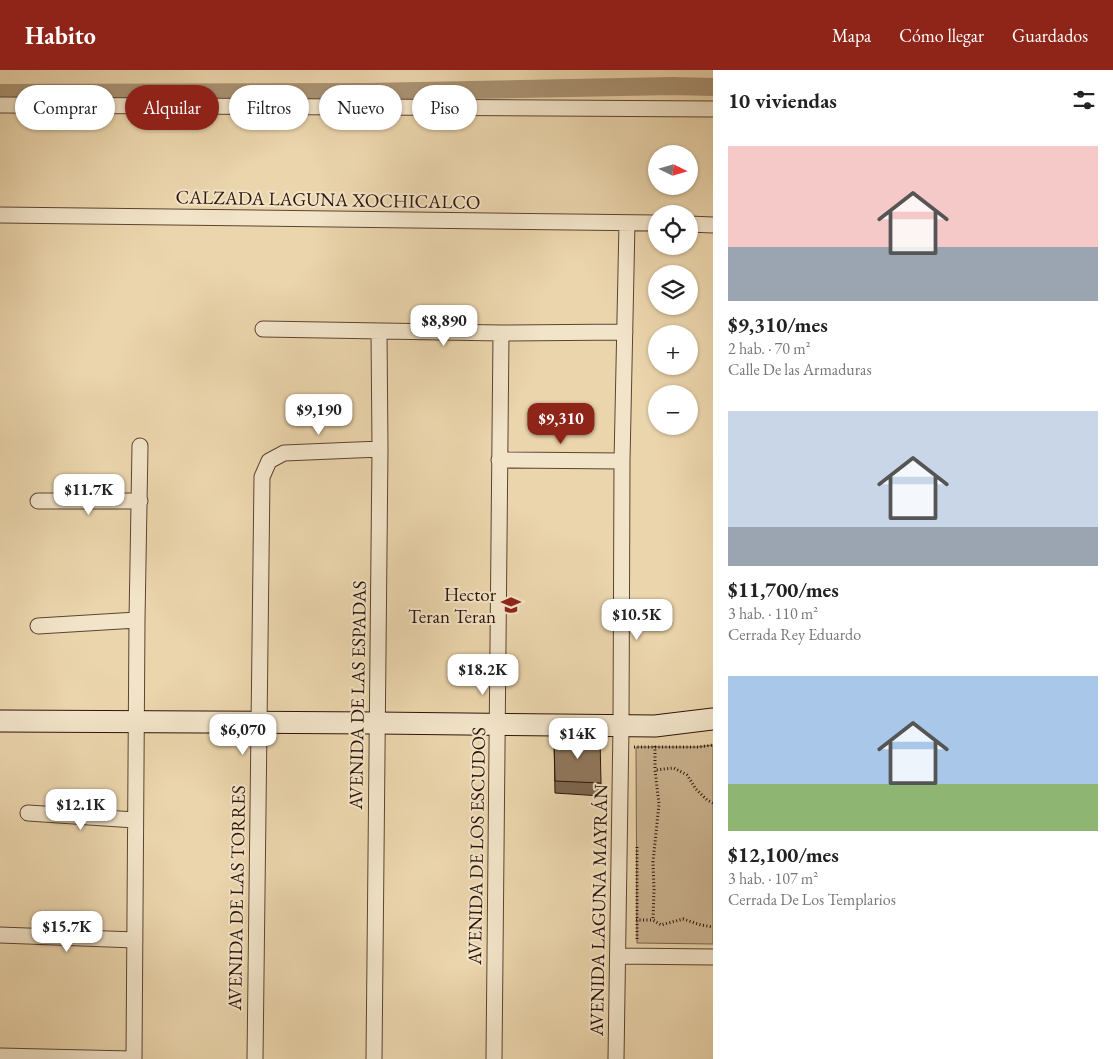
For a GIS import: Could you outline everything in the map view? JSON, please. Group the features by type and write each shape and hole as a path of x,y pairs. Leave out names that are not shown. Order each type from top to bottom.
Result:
{"street":[{"path":"0,105 713,110"},
{"name":"CALZADA LAGUNA XOCHICALCO","path":"0,216 648,223"},
{"name":"AVENIDA LAGUNA MAYRÁN","path":"616,1059 621,736 622,461 628,222"},
{"path":"698,224 713,225"},
{"path":"263,328 501,333 625,332"},
{"name":"AVENIDA DE LAS ESPADAS","path":"374,1059 380,449 379,331"},
{"name":"AVENIDA DE LOS ESCUDOS","path":"494,1059 501,333"},
{"path":"0,1056 132,1059 140,446"},
{"name":"AVENIDA DE LAS TORRES","path":"254,1059 262,477 269,461 284,453 380,449"},
{"path":"499,460 622,461"},
{"path":"38,501 140,501"},
{"path":"38,626 137,620"},
{"path":"0,721 498,724 621,736 655,736 713,720"},
{"path":"28,813 135,820"},
{"path":"0,935 134,940"},
{"path":"618,956 713,957"}],"path":[{"path":"621,736 636,747"},
{"path":"636,747 655,736 698,747 713,745"},
{"path":"653,920 653,862 658,804 655,736"},
{"path":"636,747 636,756"},
{"path":"655,770 674,768 687,775 696,789 713,803"},
{"path":"637,845 637,943"},
{"path":"619,919 653,920 661,925 683,919 713,927"}],"shaded area":[{"path":"713,745 713,944 637,943 636,747 698,747"}],"building":[{"path":"554,737 600,738 601,783 555,781"}],"waterway":[{"path":"0,93 367,92 672,86 713,87"}],"place":[{"name":"Hector Teran Teran","path":"511,605"}]}
